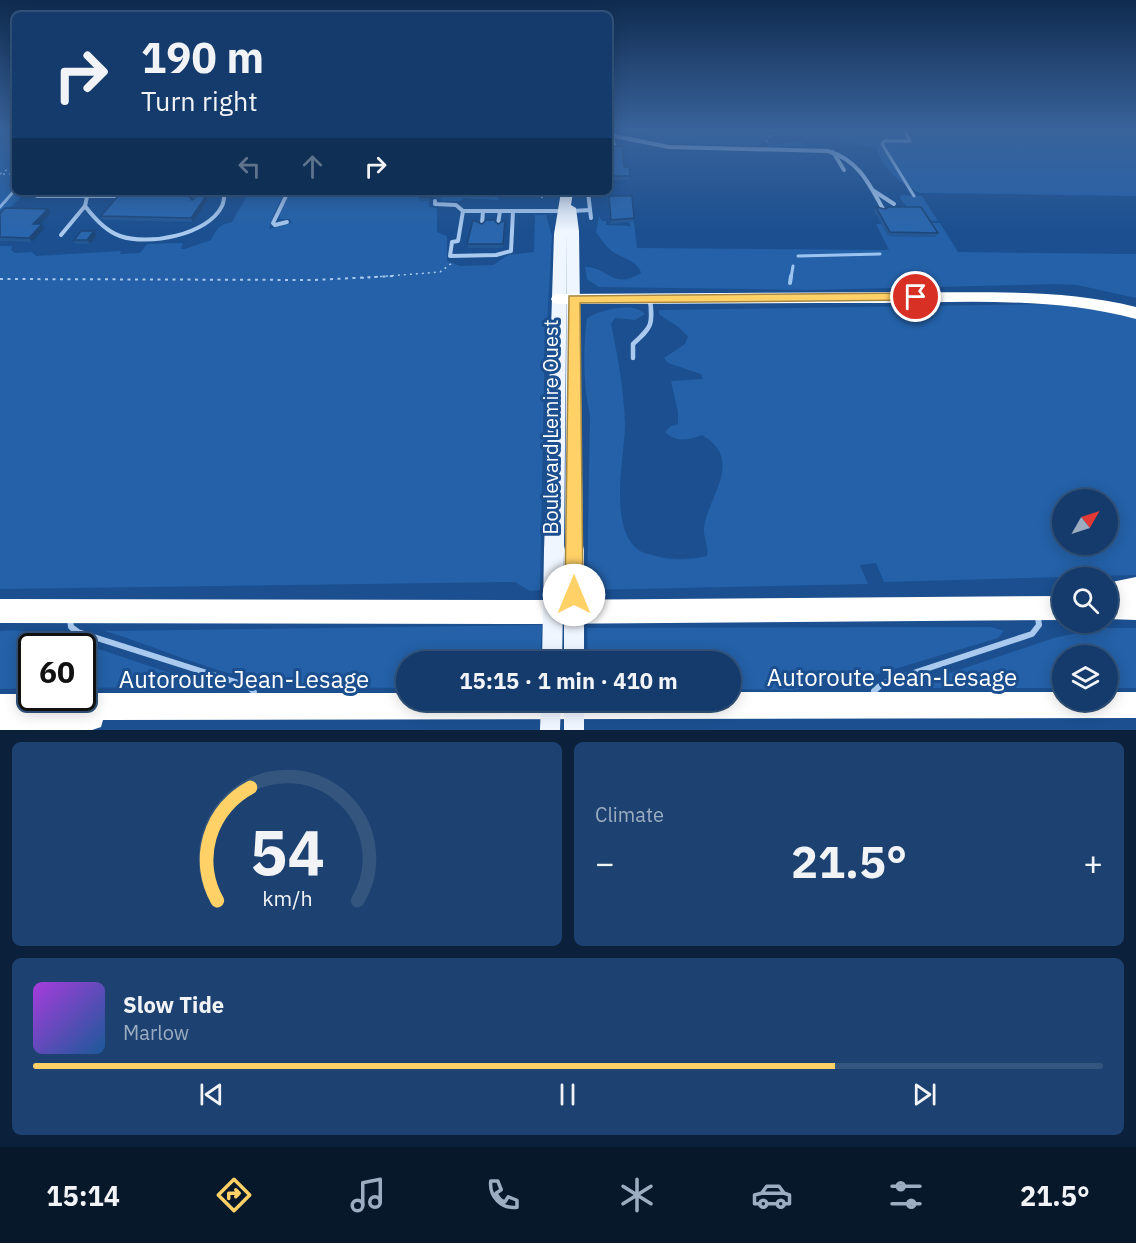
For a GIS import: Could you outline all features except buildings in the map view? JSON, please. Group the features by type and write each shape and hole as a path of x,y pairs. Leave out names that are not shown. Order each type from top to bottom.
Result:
{"highway":[{"path":"916,297 1048,290 1090,293 1136,304"},
{"path":"566,299 916,297 1062,299 1105,304 1136,313"},
{"path":"1118,593 1136,589"},
{"path":"1036,608 1052,605"},
{"path":"0,611 547,612 1052,608"},
{"path":"1118,608 1136,608"},
{"name":"Autoroute Jean-Lesage","path":"0,707 1136,705"},
{"path":"0,727 189,707"}],"main road":[{"name":"Boulevard Lemire Ouest","path":"567,195 564,550 573,651"},
{"name":"Boulevard Lemire Ouest","path":"566,299 560,234 567,211"},
{"path":"553,651 564,550"},
{"path":"550,730 551,711"},
{"path":"574,711 574,730"}],"lane":[{"path":"840,163 844,170"},
{"path":"851,163 862,170 883,209"},
{"path":"874,191 894,204"},
{"path":"37,196 62,195"},
{"path":"61,235 86,206 88,195"},
{"path":"118,195 150,195"},
{"path":"195,200 199,195"},
{"path":"86,206 96,221 120,236 162,238 181,235 201,226 222,204 224,195"},
{"path":"287,195 273,223 288,222"},
{"path":"588,195 591,218"},
{"path":"435,201 435,204 456,205 463,211 590,210"},
{"path":"463,211 458,241 452,242 450,256 496,255 511,250 513,211"},
{"path":"482,224 483,211"},
{"path":"498,224 500,211"},
{"path":"633,358 633,344 649,330 652,323 650,299"},
{"path":"874,706 874,691 883,683 1032,634 1039,625 1036,608"},
{"path":"74,611 70,621 71,627 78,632 248,687 254,692 252,707"}],"path":[{"path":"0,279 285,280 419,275 440,272 451,266 455,256"}],"shaded area":[{"path":"0,163 12,163 12,195 23,195 0,218"},
{"path":"884,163 1136,163 1136,196 920,193 906,185"},
{"path":"247,195 283,195 269,229 292,223 290,219 280,219 279,214 289,195 421,195 420,201 429,201 429,207 437,208 437,232 447,236 447,261 460,266 493,265 508,255 534,252 535,215 546,215 552,236 544,380 540,590 530,591 515,582 0,589 0,246 12,246 11,250 15,253 32,252 36,256 121,251 120,254 140,253 147,244 183,243 181,249 185,249 211,240 219,228 232,222"},
{"path":"442,195 499,195 498,200 464,198 461,201 441,201"},
{"path":"901,195 922,196 938,221 926,220 916,215 900,198"},
{"path":"599,216 602,221 606,221 606,225 631,226 628,222 634,222 637,248 889,250 876,224 882,224 888,236 935,237 927,223 940,223 958,252 1136,254 1136,298 1077,285 1056,284 808,290 599,287 587,279 585,267 623,280 641,273 637,266 608,248 596,232"},
{"path":"1056,304 1084,306 1136,317 1136,575 1118,576 1118,567 1052,567 1052,577 884,582 876,563 860,565 868,584 587,590 590,415 584,354 587,318 600,312 625,307 640,310 645,314 635,320 615,318 611,324 620,374 625,424 620,492 621,510 624,527 630,541 640,551 659,557 687,559 707,556 704,528 721,478 723,467 721,455 715,445 702,435 683,440 674,438 665,432 671,426 678,424 678,412 671,381 703,379 701,374 668,363 664,358 685,344 688,337 659,314 659,310"},
{"path":"542,625 541,651 396,651 396,688 311,686 254,679 216,669 105,631"},
{"path":"991,627 1004,631 998,638 865,678 792,690 741,689 741,651 588,651 587,628"},
{"path":"1118,628 1136,628 1136,688 1118,688 1118,645 1052,645 1052,688 905,688 1054,638 1078,633 1118,633"},
{"path":"14,630 34,633 18,633 18,688 0,689 0,631"},
{"path":"96,648 209,686 96,688"}],"waterway":[{"path":"894,163 914,196"},
{"path":"0,207 12,193"},
{"path":"798,256 880,254"},
{"path":"791,278 793,266"},
{"path":"790,283 791,276"}],"route":[{"path":"574,595 574,299 916,297"}]}
